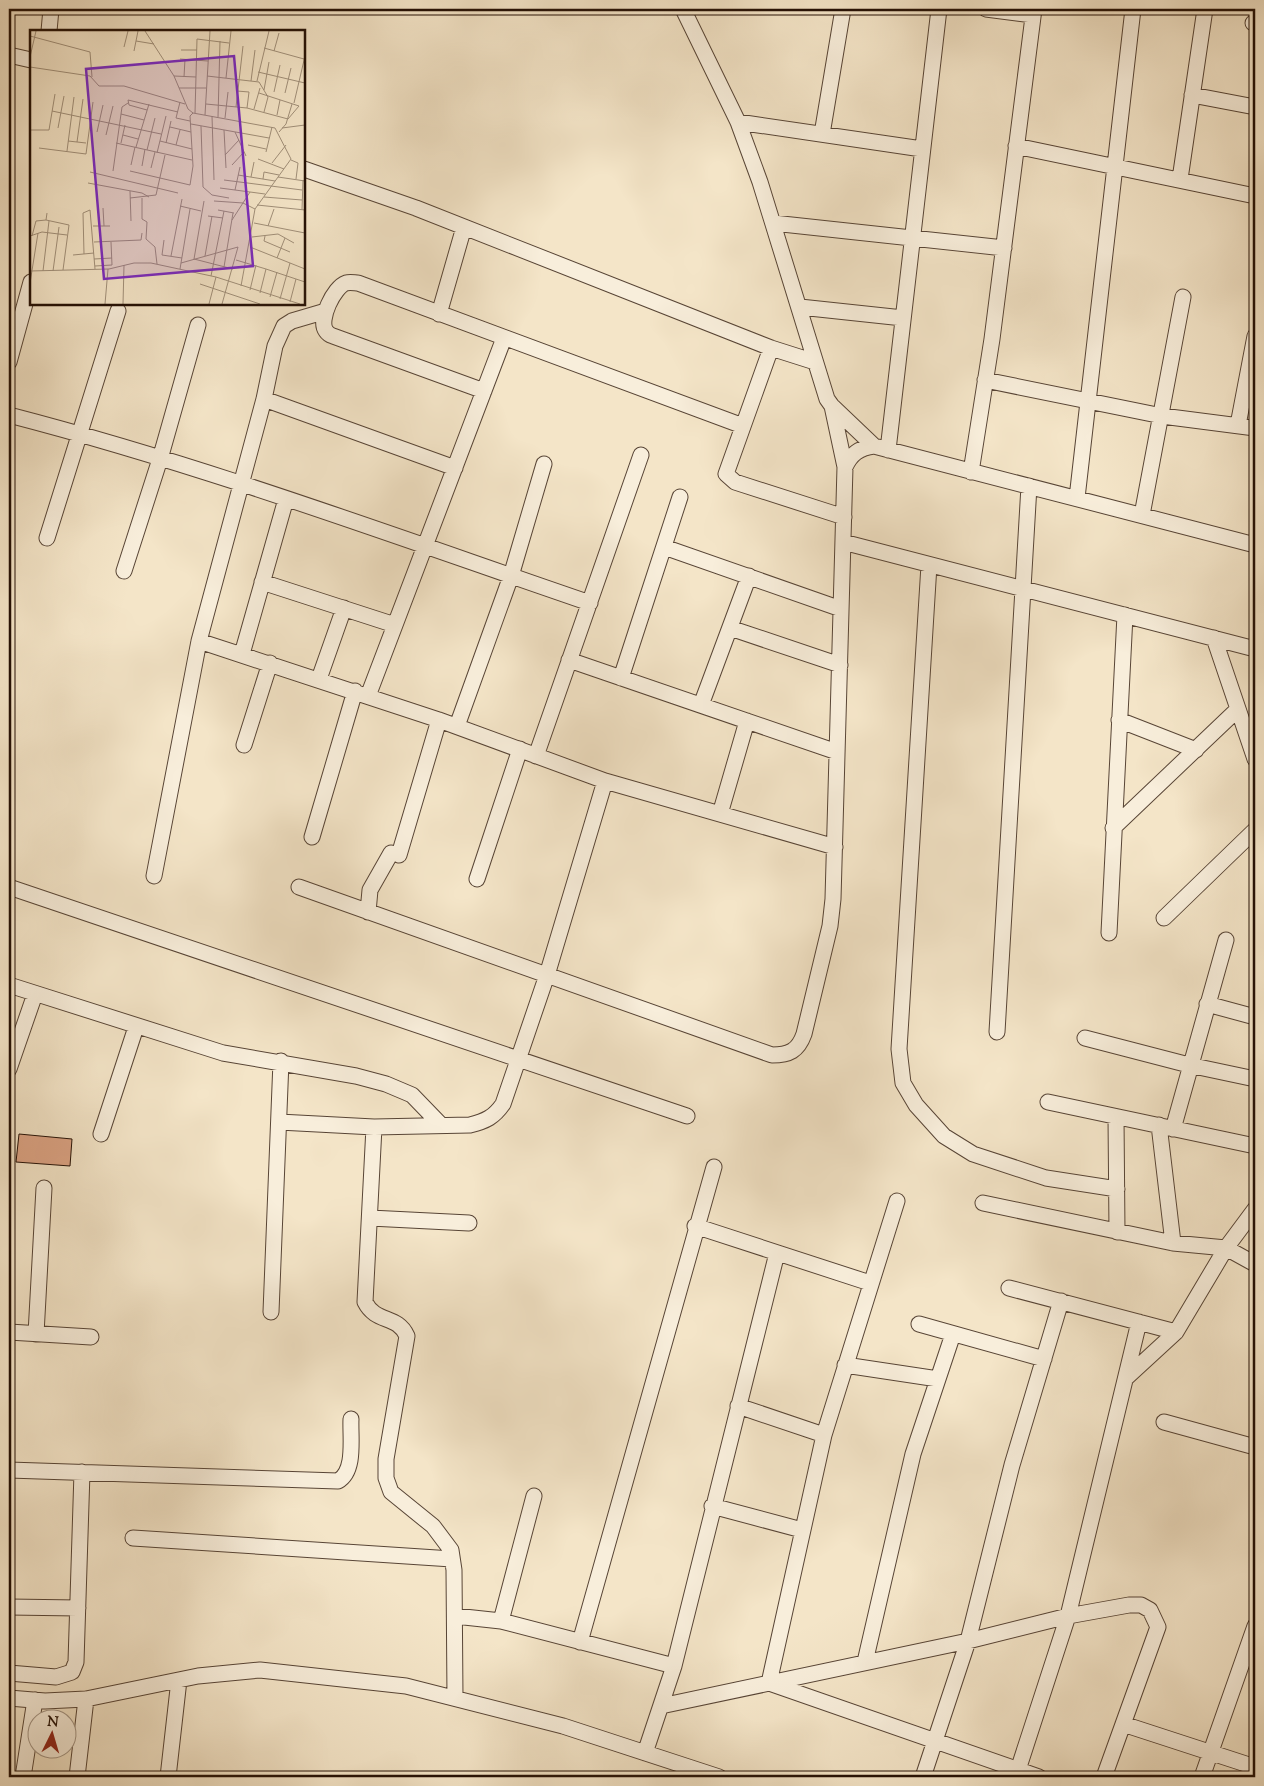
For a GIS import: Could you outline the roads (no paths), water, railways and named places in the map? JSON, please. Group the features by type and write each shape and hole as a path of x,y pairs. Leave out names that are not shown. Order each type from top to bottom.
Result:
{"street":[{"path":"49,30 51,9"},
{"path":"299,888 772,1055 786,1055 800,1046 830,926 833,899 845,467 832,406 815,362 800,307 738,122 683,9"},
{"path":"822,134 843,9"},
{"path":"880,448 903,318 939,9"},
{"path":"971,472 1004,248 1033,12 986,9"},
{"path":"1077,498 1133,9"},
{"path":"1180,179 1205,9"},
{"path":"9,55 30,60"},
{"path":"1192,95 1255,107"},
{"path":"738,122 922,149"},
{"path":"1016,146 1255,196"},
{"path":"305,168 464,227 771,348 815,362"},
{"path":"773,223 1004,248"},
{"path":"439,314 464,227"},
{"path":"484,391 333,336 326,331 323,322 334,293 340,286 348,282 358,283 743,426"},
{"path":"9,362 30,286"},
{"path":"1142,514 1183,297"},
{"path":"800,307 903,318"},
{"path":"47,538 118,311"},
{"path":"154,876 199,641 264,399 275,346 284,326 292,321 326,311"},
{"path":"124,570 160,459 198,325"},
{"path":"1238,425 1255,336"},
{"path":"312,837 361,694 395,625 504,338"},
{"path":"771,348 726,474 729,479 844,517"},
{"path":"986,380 1162,416 1255,428"},
{"path":"264,399 455,468"},
{"path":"832,406 880,448"},
{"path":"9,415 79,434 240,483 590,603"},
{"path":"845,467 849,458 856,452 880,448 1142,514 1255,545"},
{"path":"536,756 641,455"},
{"path":"457,726 511,576 544,464"},
{"path":"996,1032 1029,486"},
{"path":"621,678 680,497"},
{"path":"242,654 286,499"},
{"path":"843,542 1255,649"},
{"path":"664,547 841,609"},
{"path":"930,565 899,1049 903,1083 916,1105 944,1136 973,1154 1046,1178 1117,1189"},
{"path":"701,705 749,576"},
{"path":"262,582 395,625"},
{"path":"319,679 344,608"},
{"path":"1109,933 1125,615"},
{"path":"730,628 840,665"},
{"path":"1214,638 1255,759"},
{"path":"199,641 457,726 605,781 835,847"},
{"path":"570,660 837,752"},
{"path":"244,745 270,663"},
{"path":"1114,828 1238,709"},
{"path":"368,912 370,890 395,854 439,720"},
{"path":"1119,720 1196,750"},
{"path":"720,814 747,721"},
{"path":"477,879 520,750"},
{"path":"279,1122 374,1127 470,1125 496,1115 504,1104 546,975 605,781"},
{"path":"1164,918 1255,830"},
{"path":"9,887 687,1116"},
{"path":"1173,1243 1166,1127 1190,1065 1226,940"},
{"path":"9,985 136,1027 223,1053 257,1060 281,1061 356,1076 398,1089 412,1095 441,1125"},
{"path":"9,1069 35,994"},
{"path":"1207,1004 1255,1017"},
{"path":"101,1134 136,1027"},
{"path":"1085,1038 1190,1065 1255,1079"},
{"path":"271,1312 281,1061"},
{"path":"1048,1102 1116,1118 1255,1146"},
{"path":"1116,1118 1117,1232"},
{"path":"374,1127 365,1302 370,1312 379,1318 396,1322 403,1327 407,1336 386,1459 386,1478 391,1492 433,1526 450,1550 454,1616 455,1698"},
{"path":"580,1642 695,1226 714,1167"},
{"path":"36,1334 44,1188"},
{"path":"769,1683 824,1435 897,1201"},
{"path":"982,1203 1173,1243 1226,1248 1255,1264"},
{"path":"1126,1378 1176,1332 1226,1248 1255,1209"},
{"path":"370,1218 469,1223"},
{"path":"695,1226 870,1283"},
{"path":"645,1753 674,1666 712,1506 777,1253"},
{"path":"1009,1288 1176,1332"},
{"path":"923,1777 968,1641 1012,1465 1061,1301"},
{"path":"1018,1770 1068,1616 1139,1322"},
{"path":"919,1324 1044,1359"},
{"path":"9,1332 91,1337"},
{"path":"865,1662 913,1454 953,1334"},
{"path":"845,1365 938,1379"},
{"path":"738,1406 824,1435"},
{"path":"9,1470 338,1481 345,1477 349,1469 351,1419"},
{"path":"1164,1422 1255,1446"},
{"path":"9,1673 56,1677 72,1672 76,1662 82,1472"},
{"path":"501,1621 534,1496"},
{"path":"712,1506 802,1530"},
{"path":"134,1538 452,1559"},
{"path":"661,1706 968,1641 1068,1616 1129,1605 1141,1606 1154,1616 1158,1627 1154,1643 1104,1777"},
{"path":"9,1606 78,1608"},
{"path":"454,1616 501,1621 674,1666"},
{"path":"1202,1777 1255,1626"},
{"path":"9,1698 35,1700 86,1699 179,1680 260,1670 406,1686 563,1726 719,1777"},
{"path":"168,1777 179,1680"},
{"path":"769,1683 1039,1777"},
{"path":"77,1777 86,1699"},
{"path":"23,1777 35,1700"},
{"path":"1123,1724 1255,1767"}]}
